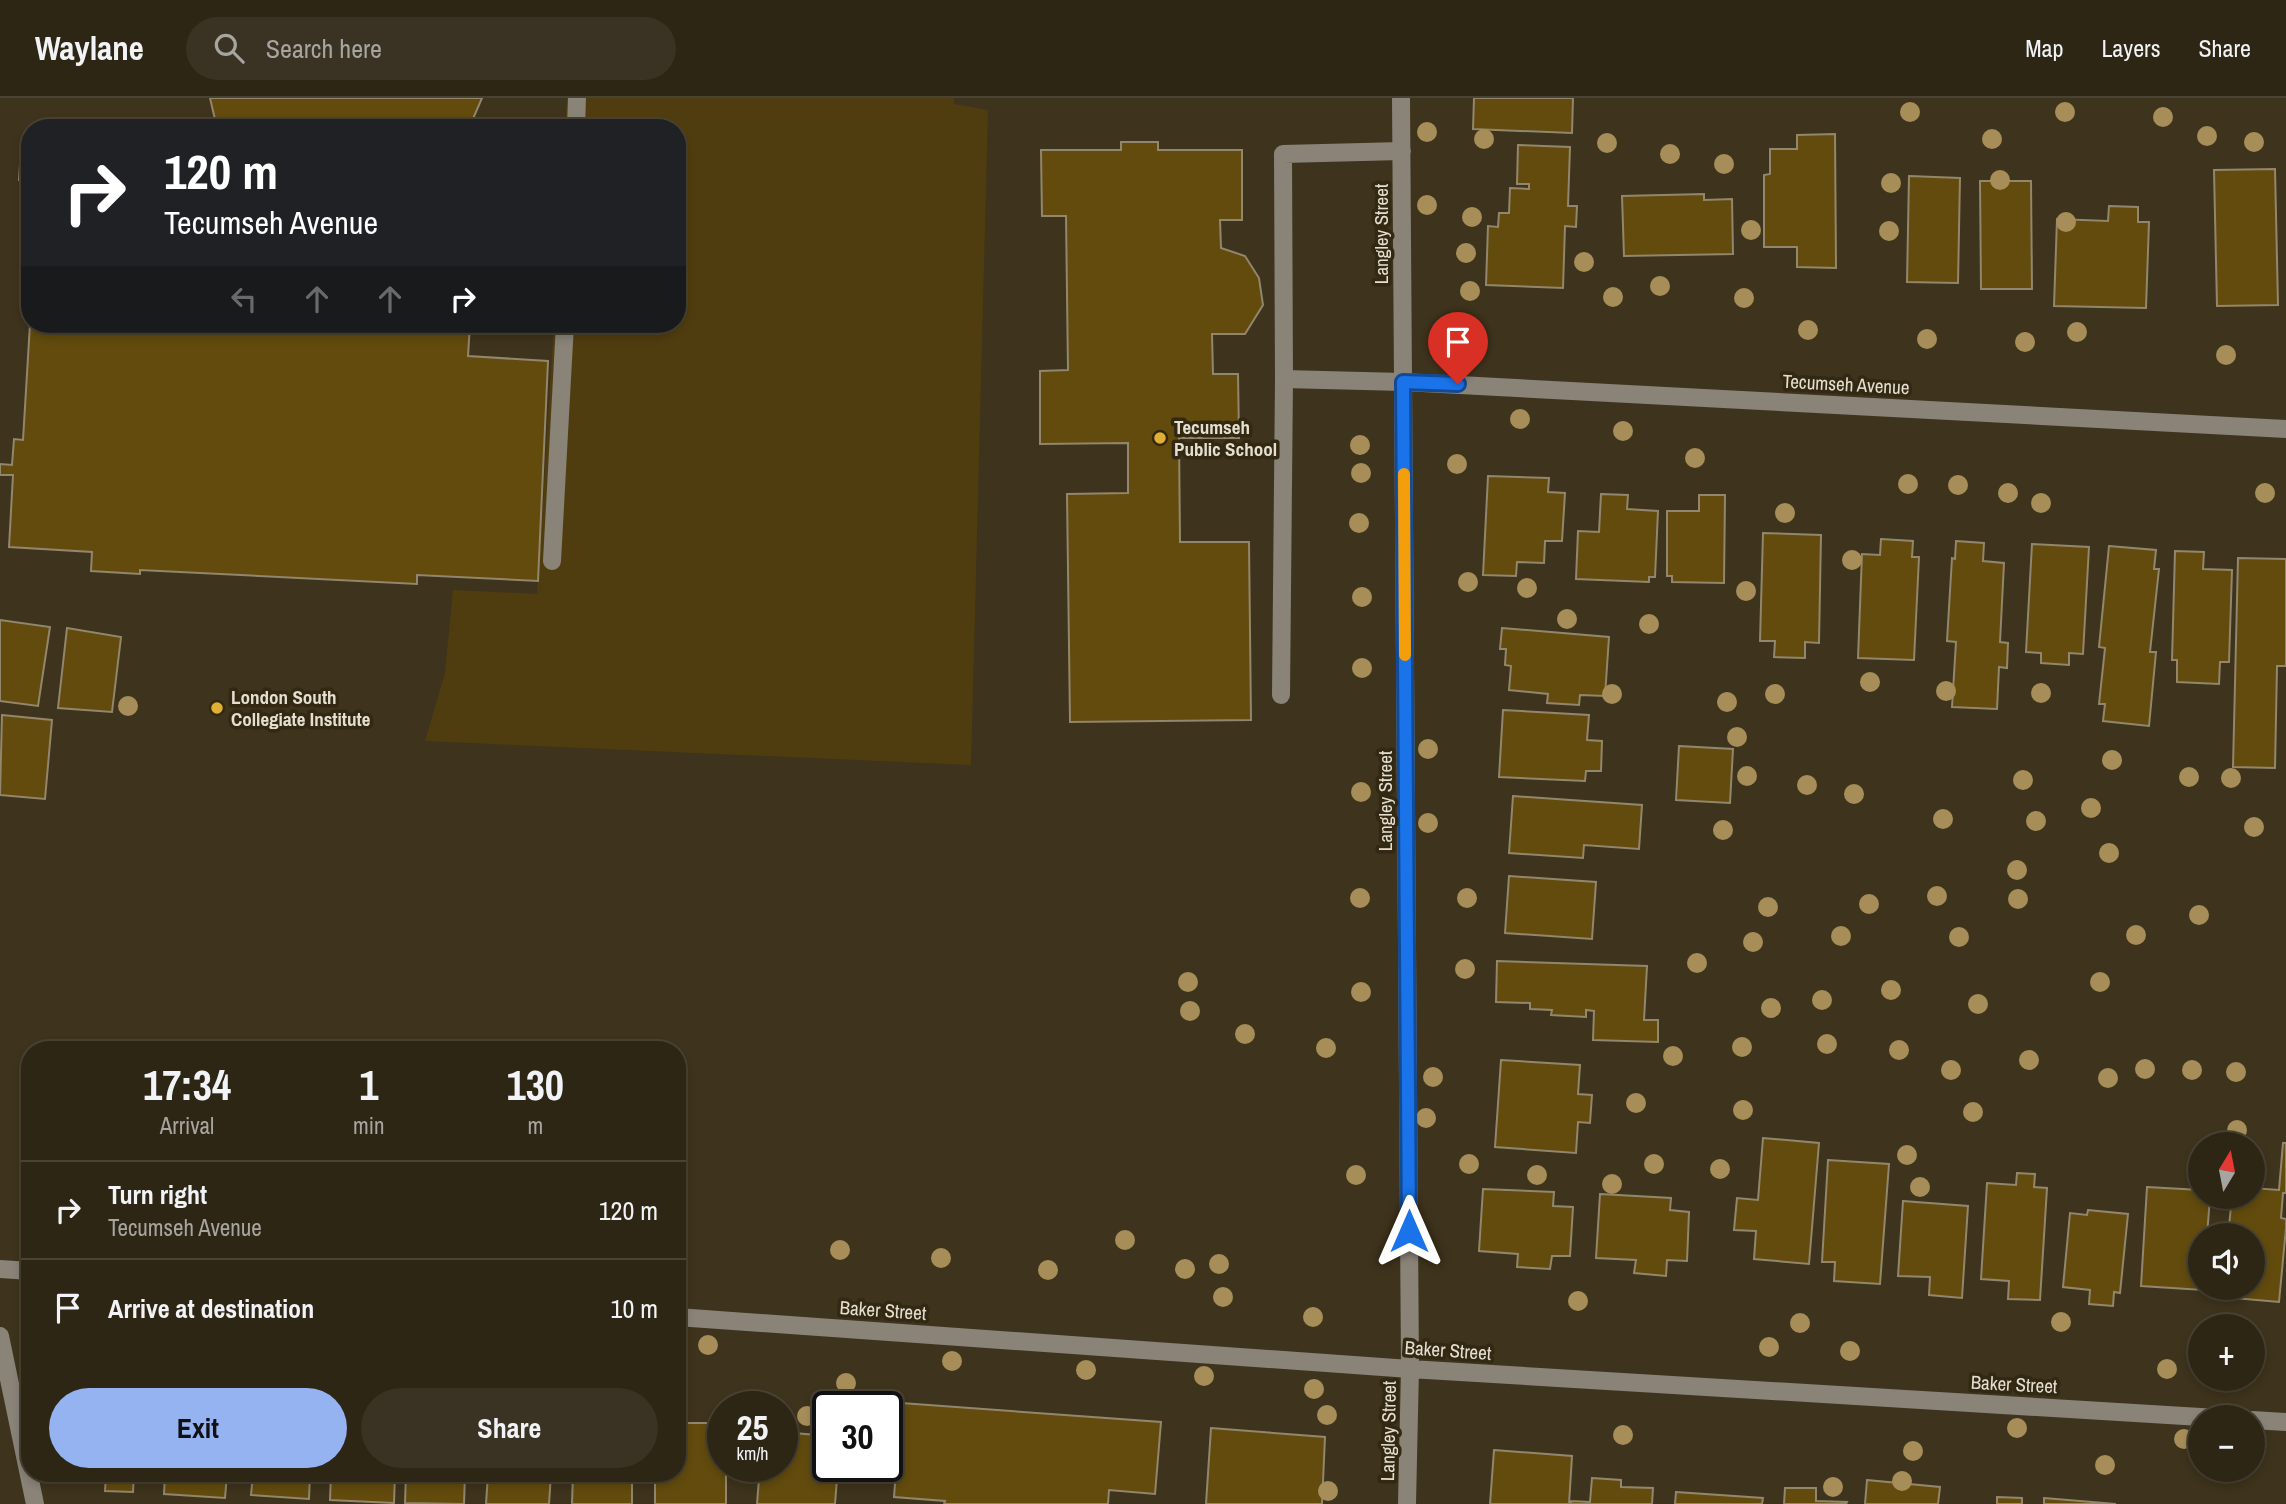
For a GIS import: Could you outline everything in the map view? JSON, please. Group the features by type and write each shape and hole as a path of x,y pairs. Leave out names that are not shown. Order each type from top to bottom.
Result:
{"street":[{"path":"576,119 577,98"},
{"name":"Langley Street","path":"1401,98 1410,1369 1407,1504"},
{"path":"1281,695 1283,154 1402,151"},
{"path":"552,561 565,333"},
{"name":"Tecumseh Avenue","path":"1284,379 1403,382 2286,429"},
{"path":"0,1269 21,1270"},
{"name":"Baker Street","path":"686,1318 1410,1369 2188,1416"},
{"path":"0,1336 21,1437"},
{"path":"2265,1421 2286,1422"},
{"path":"30,1482 35,1504"}],"shaded area":[{"path":"567,98 954,98 954,104 988,110 971,765 425,741 445,673 453,590 537,594 553,333 686,333 686,119 566,119"}],"building":[{"path":"210,98 482,98 473,119 215,119"},
{"path":"1474,98 1573,98 1572,133 1473,129"},
{"path":"1835,134 1836,268 1797,267 1797,247 1764,247 1764,175 1770,174 1770,149 1797,149 1797,135"},
{"name":"Tecumseh Public School","path":"1121,142 1158,142 1158,150 1242,150 1242,220 1220,220 1221,248 1245,256 1259,278 1263,305 1245,334 1212,334 1213,374 1238,374 1239,438 1179,438 1180,542 1249,542 1251,720 1070,722 1067,494 1128,493 1128,443 1040,444 1040,371 1068,370 1066,216 1042,216 1041,150 1121,150"},
{"path":"1518,145 1570,147 1568,206 1577,206 1576,227 1565,226 1563,288 1486,285 1488,226 1498,227 1499,213 1509,213 1510,188 1529,189 1529,184 1517,184"},
{"path":"21,149 21,180 19,180"},
{"path":"2275,169 2278,305 2217,306 2214,170"},
{"path":"1909,176 1960,178 1958,283 1907,282"},
{"path":"1980,181 2031,181 2032,289 1981,289"},
{"path":"1704,194 1704,200 1732,199 1733,254 1624,256 1622,196"},
{"path":"2109,206 2138,207 2138,222 2149,222 2146,308 2054,306 2057,219 2108,221"},
{"path":"29,333 469,333 468,356 548,361 538,581 417,575 417,584 140,570 140,574 91,571 92,552 9,547 13,475 0,475 0,464 12,465 14,439 23,440"},
{"path":"1488,476 1549,478 1548,492 1565,493 1562,541 1545,541 1544,563 1517,562 1516,576 1483,575"},
{"path":"1601,494 1628,495 1627,509 1658,511 1655,577 1649,577 1649,582 1576,579 1578,531 1599,532"},
{"path":"1699,495 1725,495 1724,583 1672,582 1672,576 1667,576 1667,511 1699,511"},
{"path":"1763,533 1821,535 1819,643 1805,642 1805,658 1774,657 1775,641 1760,641"},
{"path":"1881,539 1913,541 1912,557 1919,557 1914,660 1858,658 1862,554 1880,555"},
{"path":"1956,541 1984,543 1983,561 2004,563 2000,642 2008,643 2007,668 1999,667 1997,709 1952,707 1956,642 1947,641 1952,558 1955,559"},
{"path":"2032,544 2089,547 2083,654 2069,653 2069,665 2041,663 2041,653 2026,652"},
{"path":"2109,546 2156,550 2154,569 2159,569 2150,652 2156,652 2149,726 2103,721 2105,704 2099,704 2105,648 2099,647"},
{"path":"2175,551 2204,552 2203,569 2232,570 2229,662 2220,662 2219,684 2177,682 2177,660 2172,660"},
{"path":"2238,558 2286,559 2286,666 2277,666 2275,768 2233,767"},
{"path":"0,620 50,627 38,706 0,701"},
{"path":"67,628 121,637 112,712 58,708"},
{"path":"1502,628 1609,637 1605,696 1580,695 1579,705 1547,703 1548,694 1509,690 1511,666 1505,665 1506,649 1500,649"},
{"path":"1503,710 1589,715 1587,740 1602,741 1601,771 1586,771 1585,781 1499,777"},
{"path":"2,715 52,720 45,799 0,795"},
{"path":"1679,746 1733,749 1730,803 1676,800"},
{"path":"1513,796 1642,805 1639,849 1584,845 1583,858 1509,853"},
{"path":"1509,876 1596,882 1592,939 1505,933"},
{"path":"1497,961 1647,966 1644,1020 1658,1020 1658,1042 1593,1040 1594,1011 1586,1010 1586,1017 1551,1015 1552,1010 1530,1009 1530,1003 1496,1002"},
{"path":"1501,1060 1580,1065 1578,1094 1592,1095 1590,1123 1578,1122 1576,1153 1495,1147"},
{"path":"1763,1138 1819,1143 1809,1264 1754,1259 1756,1231 1734,1230 1737,1198 1758,1200"},
{"path":"2283,1143 2286,1143 2286,1193 2283,1193 2281,1218 2286,1219 2286,1228 2279,1302 2257,1300 2265,1300 2265,1223 2229,1223 2231,1209 2265,1209 2265,1189 2279,1190"},
{"path":"1828,1160 1889,1164 1880,1284 1834,1281 1835,1262 1822,1262"},
{"path":"2017,1173 2035,1174 2034,1187 2047,1188 2040,1300 2008,1299 2009,1281 1981,1279 1987,1183 2016,1185"},
{"path":"2147,1187 2188,1189 2188,1209 2209,1209 2208,1223 2188,1223 2188,1289 2141,1286"},
{"path":"1483,1189 1554,1192 1553,1206 1573,1207 1570,1256 1552,1256 1550,1269 1517,1267 1518,1254 1479,1251"},
{"path":"1600,1194 1671,1198 1670,1210 1689,1212 1687,1261 1667,1260 1666,1276 1634,1273 1636,1260 1596,1258"},
{"path":"1903,1201 1968,1206 1962,1298 1929,1295 1930,1277 1898,1276"},
{"path":"2088,1210 2128,1214 2120,1293 2114,1292 2113,1306 2089,1304 2090,1290 2063,1287 2070,1213 2087,1215"},
{"path":"903,1403 1161,1422 1155,1494 1109,1490 1108,1504 944,1504 945,1501 894,1497 895,1482 903,1482"},
{"path":"686,1423 707,1423 707,1482 726,1482 726,1504 655,1504 655,1482 686,1482"},
{"path":"1211,1428 1325,1437 1322,1504 1206,1504"},
{"path":"798,1433 812,1435 812,1482 837,1482 835,1504 757,1504 759,1482 798,1482"},
{"path":"1494,1450 1572,1456 1569,1504 1490,1504"},
{"path":"1592,1478 1621,1480 1621,1487 1653,1488 1652,1504 1571,1504 1571,1501 1590,1502"},
{"path":"1867,1480 1940,1487 1938,1504 1865,1504"},
{"path":"106,1482 134,1482 133,1492 105,1491"},
{"path":"165,1482 226,1482 225,1498 164,1494"},
{"path":"252,1482 310,1482 309,1499 251,1495"},
{"path":"331,1482 395,1482 394,1503 330,1500"},
{"path":"406,1482 465,1482 464,1504 405,1503"},
{"path":"487,1482 550,1482 549,1504 486,1504"},
{"path":"573,1482 650,1482 632,1483 632,1504 572,1504"},
{"path":"1785,1488 1816,1488 1816,1501 1847,1502 1784,1504"},
{"path":"1676,1492 1763,1498 1762,1504 1675,1504"},
{"path":"1997,1497 2022,1498 2022,1504 1997,1504"},
{"path":"2044,1498 2116,1504 2044,1504"}],"slow traffic":[{"path":"1404,474 1405,655"}],"place":[{"name":"Tecumseh Public School","path":"1160,438"},
{"name":"London South Collegiate Institute","path":"217,708"}],"route":[{"path":"1409,1231 1403,382 1458,384"}]}
